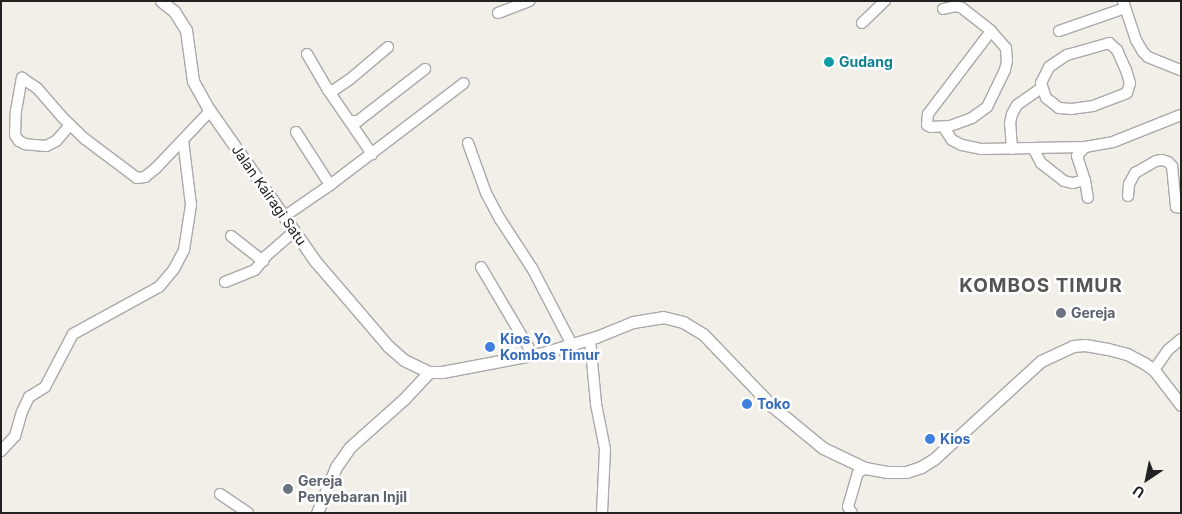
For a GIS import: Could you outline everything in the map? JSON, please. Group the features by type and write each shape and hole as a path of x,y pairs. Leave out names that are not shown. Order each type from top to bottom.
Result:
{"street":[{"name":"Jalan Kairagi Satu","path":"161,1 174,11 186,30 193,80 210,110 326,276 388,346 416,366 429,372"},
{"path":"498,13 530,1"},
{"path":"862,23 885,1"},
{"path":"1059,31 1124,5 1136,40 1143,52 1181,70"},
{"path":"943,9 956,6 962,8 992,32 1006,48 1006,70 987,107 979,113 944,128 927,125 928,114 992,32"},
{"path":"1109,44 1117,50 1126,70 1130,87 1127,93 1112,100 1072,109 1053,105 1046,98 1041,88 1042,76 1056,61 1067,55 1109,44"},
{"path":"328,90 334,90 349,80 388,47"},
{"path":"307,54 328,90 372,154"},
{"path":"351,121 358,121 425,69"},
{"path":"70,125 56,141 46,146 25,144 20,141 15,134 16,111 22,78 37,88 70,125 137,178 145,177 156,168 210,110"},
{"path":"285,216 372,154 464,83"},
{"path":"1012,149 1010,123 1016,104 1041,88"},
{"path":"944,128 952,140 962,145 981,149 1085,147 1113,142 1181,115"},
{"path":"296,132 330,185"},
{"path":"1,451 14,436 29,398 45,387 73,334 159,287 174,269 184,250 191,205 183,140"},
{"path":"468,143 486,193 500,219 532,268 572,345"},
{"path":"1085,147 1077,156 1085,180 1088,198"},
{"path":"1033,148 1041,163 1064,181 1072,183 1085,180"},
{"path":"1128,196 1130,179 1135,173 1156,161 1168,162 1173,172 1176,207 1181,208"},
{"path":"225,282 248,274 295,231"},
{"path":"231,236 263,261"},
{"path":"481,266 533,355"},
{"path":"317,513 336,467 350,447 404,399 429,372 442,372 533,355 572,345 633,322 663,317 683,322 703,334 719,348 772,406 810,438 823,448 865,468 906,472 921,467 934,459 1041,361 1073,346 1085,345 1128,354 1154,370 1181,406"},
{"path":"590,339 596,404 605,449 602,513"},
{"path":"1154,370 1168,350 1181,339"},
{"path":"852,513 848,507 858,473 865,468"},
{"path":"220,494 248,513"}],"place":[{"name":"Gudang","path":"829,62"},
{"name":"Gereja","path":"1061,313"},
{"name":"Kios Yo Kombos Timur","path":"490,347"},
{"name":"Toko","path":"747,404"},
{"name":"Kios","path":"930,439"},
{"name":"Gereja Penyebaran Injil","path":"288,489"}],"district":[{"name":"KOMBOS TIMUR","path":"1041,286"}]}
